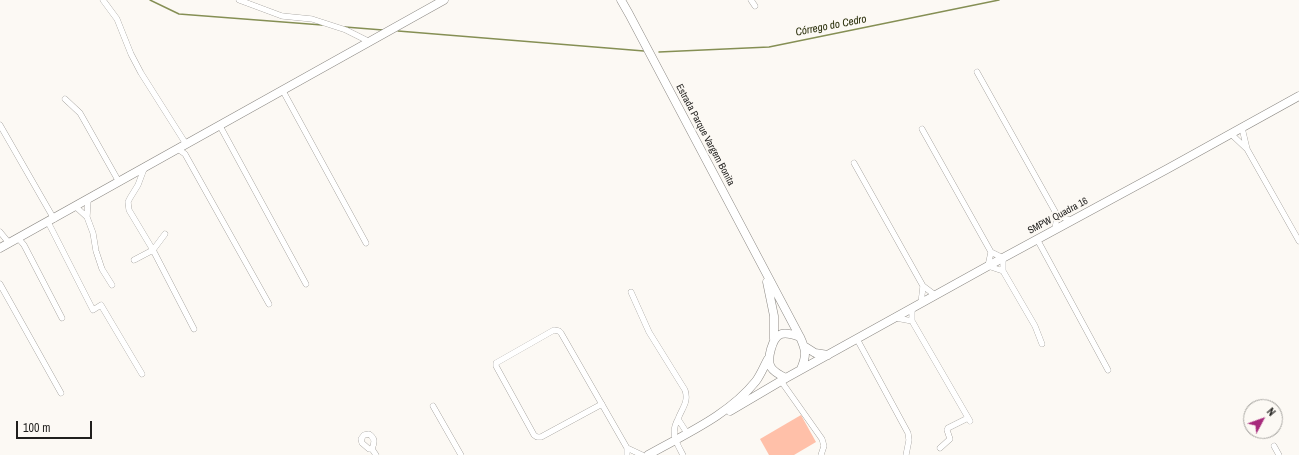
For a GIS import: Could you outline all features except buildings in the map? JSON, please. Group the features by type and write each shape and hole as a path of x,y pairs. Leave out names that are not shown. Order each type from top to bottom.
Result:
{"street":[{"path":"103,0 117,19 141,73 187,144 185,154"},
{"path":"239,0 282,16 312,19 346,30 370,42"},
{"path":"0,248 76,207 444,0"},
{"name":"Estrada Parque Vargem Bonita","path":"621,0 800,337"},
{"name":"Estrada Parque Vargem Bonita","path":"625,0 629,14"},
{"path":"751,0 755,6"},
{"path":"977,72 1057,215 1055,230"},
{"path":"283,91 366,243"},
{"name":"SMPW Quadra 16","path":"801,370 1299,96"},
{"path":"65,99 80,113 119,182"},
{"path":"0,125 51,220 93,310 101,305 142,374"},
{"path":"220,126 306,284"},
{"path":"1242,128 1247,150"},
{"path":"922,129 991,252 1003,258 1003,271 1035,326 1042,344"},
{"path":"1231,134 1247,150 1299,241"},
{"path":"178,149 185,154 269,304"},
{"path":"854,163 923,286 935,295"},
{"path":"144,168 138,185 130,198 128,207 153,250 194,329"},
{"path":"88,200 87,217 93,233 99,262 112,285"},
{"path":"76,207 87,217"},
{"path":"1057,215 1072,221"},
{"path":"0,232 9,243"},
{"path":"134,260 153,250 165,234"},
{"path":"22,236 24,245 62,318"},
{"path":"1037,239 1108,370"},
{"path":"991,252 988,266 1003,271"},
{"name":"Estrada Parque Vargem Bonita","path":"762,266 769,289 774,316 774,339"},
{"path":"0,284 61,393"},
{"path":"921,303 923,286"},
{"path":"630,292 649,332 688,396 675,425 674,440 683,455"},
{"path":"912,308 912,321 969,419 948,428 947,430 950,440 940,448"},
{"path":"896,318 912,321"},
{"path":"602,404 541,437 537,437 534,435 496,366 496,363 554,330 557,330 561,333 602,404 627,448 627,455"},
{"path":"652,454 674,440 706,422 730,411 801,370 806,356 800,337 785,333 774,339 768,359 757,379 748,390 706,422"},
{"path":"857,339 908,433 909,440 906,455"},
{"path":"804,346 815,353 828,355"},
{"path":"768,359 774,371 784,380 822,439 824,446 821,455"},
{"path":"433,406 461,455"},
{"path":"678,419 687,433"},
{"path":"1274,446 1279,455"},
{"path":"627,448 642,455"},
{"path":"372,449 376,455"}],"shaded area":[{"path":"801,415 816,442 794,455 769,455 760,439"}],"waterway":[{"path":"150,0 179,14 322,25"},
{"name":"Córrego do Cedro","path":"659,52 769,47 999,0"},
{"path":"345,27 383,30"},
{"path":"398,31 644,51"}]}
